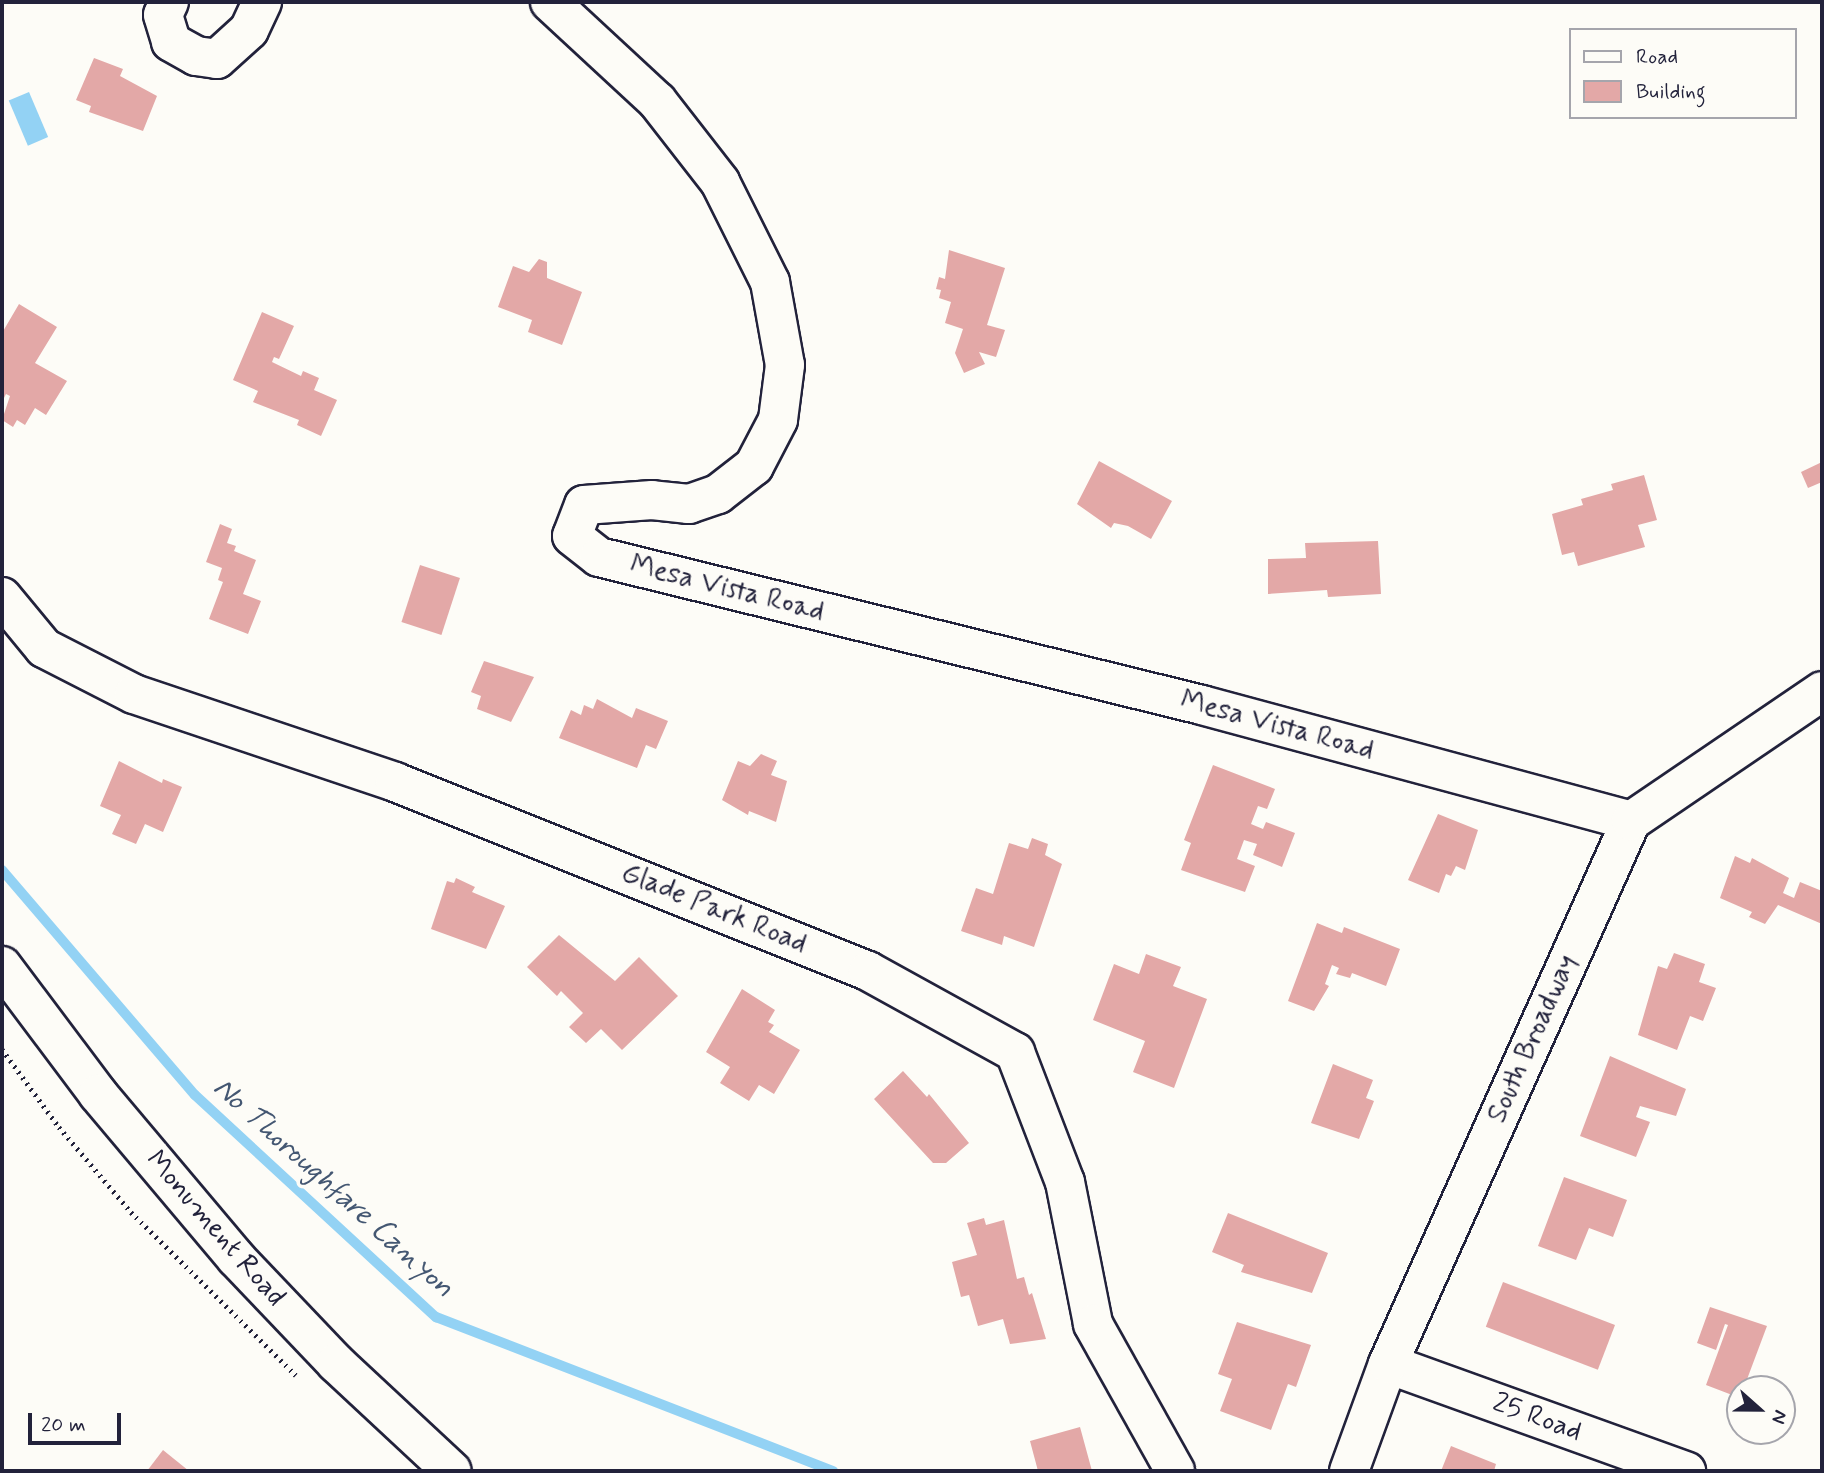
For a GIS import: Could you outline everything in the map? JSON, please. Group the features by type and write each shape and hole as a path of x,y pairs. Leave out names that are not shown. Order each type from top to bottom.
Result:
{"street":[{"path":"169,2 163,15 171,42 196,56 217,60 249,30 262,2"},
{"name":"Mesa Vista Road","path":"550,2 657,101 720,182 771,282 785,365 778,420 754,466 718,494 689,504 652,500 584,505 572,536 599,557 1202,705 1631,821"},
{"name":"Glade Park Road","path":"2,597 44,648 134,694 395,782 868,971 1015,1052 1065,1182 1093,1324 1175,1471"},
{"path":"1631,821 1822,691"},
{"name":"South Broadway","path":"1349,1471 1388,1364 1631,821"},
{"name":"Monument Road","path":"2,965 98,1094 236,1258 336,1363 452,1471"},
{"name":"25 Road","path":"1388,1364 1686,1471"}],"path":[{"path":"2,1049 59,1127 131,1212 301,1380"}],"water":[{"path":"29,92 48,137 28,146 9,101"}],"building":[{"path":"94,58 123,69 120,76 157,96 143,131 89,112 91,106 76,100"},
{"path":"949,250 1005,268 987,325 1005,330 996,357 979,352 985,364 964,373 955,353 963,329 945,323 951,302 939,298 941,290 936,289 939,277 945,279"},
{"path":"539,259 547,262 547,278 582,292 562,345 528,332 532,320 498,307 513,266 529,272"},
{"path":"19,304 57,327 35,363 67,381 46,415 35,408 25,425 17,420 13,427 2,420 10,396 6,394 2,402 2,333"},
{"path":"262,312 294,326 279,359 274,357 272,362 301,376 303,371 319,378 314,390 337,400 321,436 297,425 299,420 253,402 258,391 233,380"},
{"path":"1099,461 1172,501 1151,539 1128,526 1114,523 1111,528 1077,504"},
{"path":"1822,462 1822,482 1808,488 1801,472"},
{"path":"1644,475 1657,520 1638,525 1645,547 1578,566 1574,552 1562,555 1552,514 1583,505 1581,499 1613,490 1611,484"},
{"path":"220,524 232,529 227,543 236,546 234,551 256,560 243,594 261,601 248,634 209,619 223,582 218,580 222,568 206,562"},
{"path":"1378,541 1381,594 1328,597 1327,590 1268,594 1268,559 1306,558 1305,543"},
{"path":"420,565 460,578 441,635 401,622"},
{"path":"484,661 534,677 511,722 477,709 481,696 471,692"},
{"path":"597,699 632,718 636,708 668,721 656,749 646,745 637,768 559,738 571,710 581,715 584,705 593,709"},
{"path":"761,754 777,761 771,775 787,781 776,822 749,811 748,815 722,800 738,761 750,766"},
{"path":"119,761 162,783 163,779 182,787 163,832 145,824 136,844 112,834 121,815 100,806"},
{"path":"1213,765 1275,789 1267,809 1258,806 1251,824 1263,829 1266,822 1295,833 1282,867 1253,855 1257,844 1244,840 1237,859 1255,866 1245,892 1181,870 1191,843 1184,840"},
{"path":"1438,814 1478,830 1465,870 1456,866 1451,876 1446,874 1439,893 1408,880"},
{"path":"1032,838 1048,844 1045,855 1062,864 1034,947 1004,936 1002,945 961,931 976,888 993,894 1009,843 1028,849"},
{"path":"1735,856 1750,863 1752,858 1789,878 1783,893 1794,898 1800,882 1822,891 1822,924 1778,905 1765,924 1749,917 1752,912 1720,898"},
{"path":"456,878 475,887 472,892 505,906 486,949 431,929 447,881 454,883"},
{"path":"1317,923 1342,933 1344,927 1400,949 1386,986 1352,973 1350,978 1336,974 1339,968 1332,965 1325,984 1329,986 1314,1011 1288,1001"},
{"path":"559,935 615,981 639,957 678,996 622,1050 601,1029 586,1043 569,1027 583,1013 561,991 557,996 527,967"},
{"path":"1674,953 1705,964 1699,982 1716,988 1703,1021 1690,1016 1677,1050 1638,1035 1658,966 1667,969"},
{"path":"1146,954 1181,967 1173,986 1207,999 1174,1088 1133,1072 1145,1041 1093,1020 1114,964 1139,974"},
{"path":"742,989 775,1010 768,1022 774,1025 769,1032 800,1050 774,1094 759,1085 749,1101 720,1083 730,1067 706,1052"},
{"path":"1610,1056 1686,1089 1676,1116 1640,1106 1636,1117 1650,1122 1636,1157 1580,1136"},
{"path":"1333,1064 1373,1080 1366,1098 1374,1101 1359,1139 1311,1123"},
{"path":"903,1071 927,1097 929,1094 969,1143 946,1163 933,1163 874,1099"},
{"path":"1564,1177 1627,1200 1613,1237 1589,1228 1576,1260 1538,1246"},
{"path":"1228,1213 1328,1253 1312,1293 1241,1272 1244,1265 1212,1252"},
{"path":"984,1218 986,1225 1004,1220 1017,1279 1024,1277 1029,1295 1032,1293 1046,1339 1010,1344 1003,1319 978,1326 969,1295 961,1297 952,1262 977,1255 967,1223"},
{"path":"1503,1282 1615,1325 1598,1370 1486,1327"},
{"path":"1710,1307 1767,1326 1749,1375 1726,1375 1726,1393 1706,1385 1728,1325 1725,1324 1716,1350 1697,1343"},
{"path":"1237,1322 1311,1345 1296,1387 1288,1384 1271,1430 1220,1411 1232,1379 1218,1374"},
{"path":"1080,1427 1092,1471 1038,1471 1030,1441"},
{"path":"1451,1446 1496,1464 1494,1471 1441,1471"},
{"path":"163,1450 189,1471 147,1471"}],"waterway":[{"name":"No Thoroughfare Canyon","path":"2,870 195,1095 436,1317 833,1471"}]}
